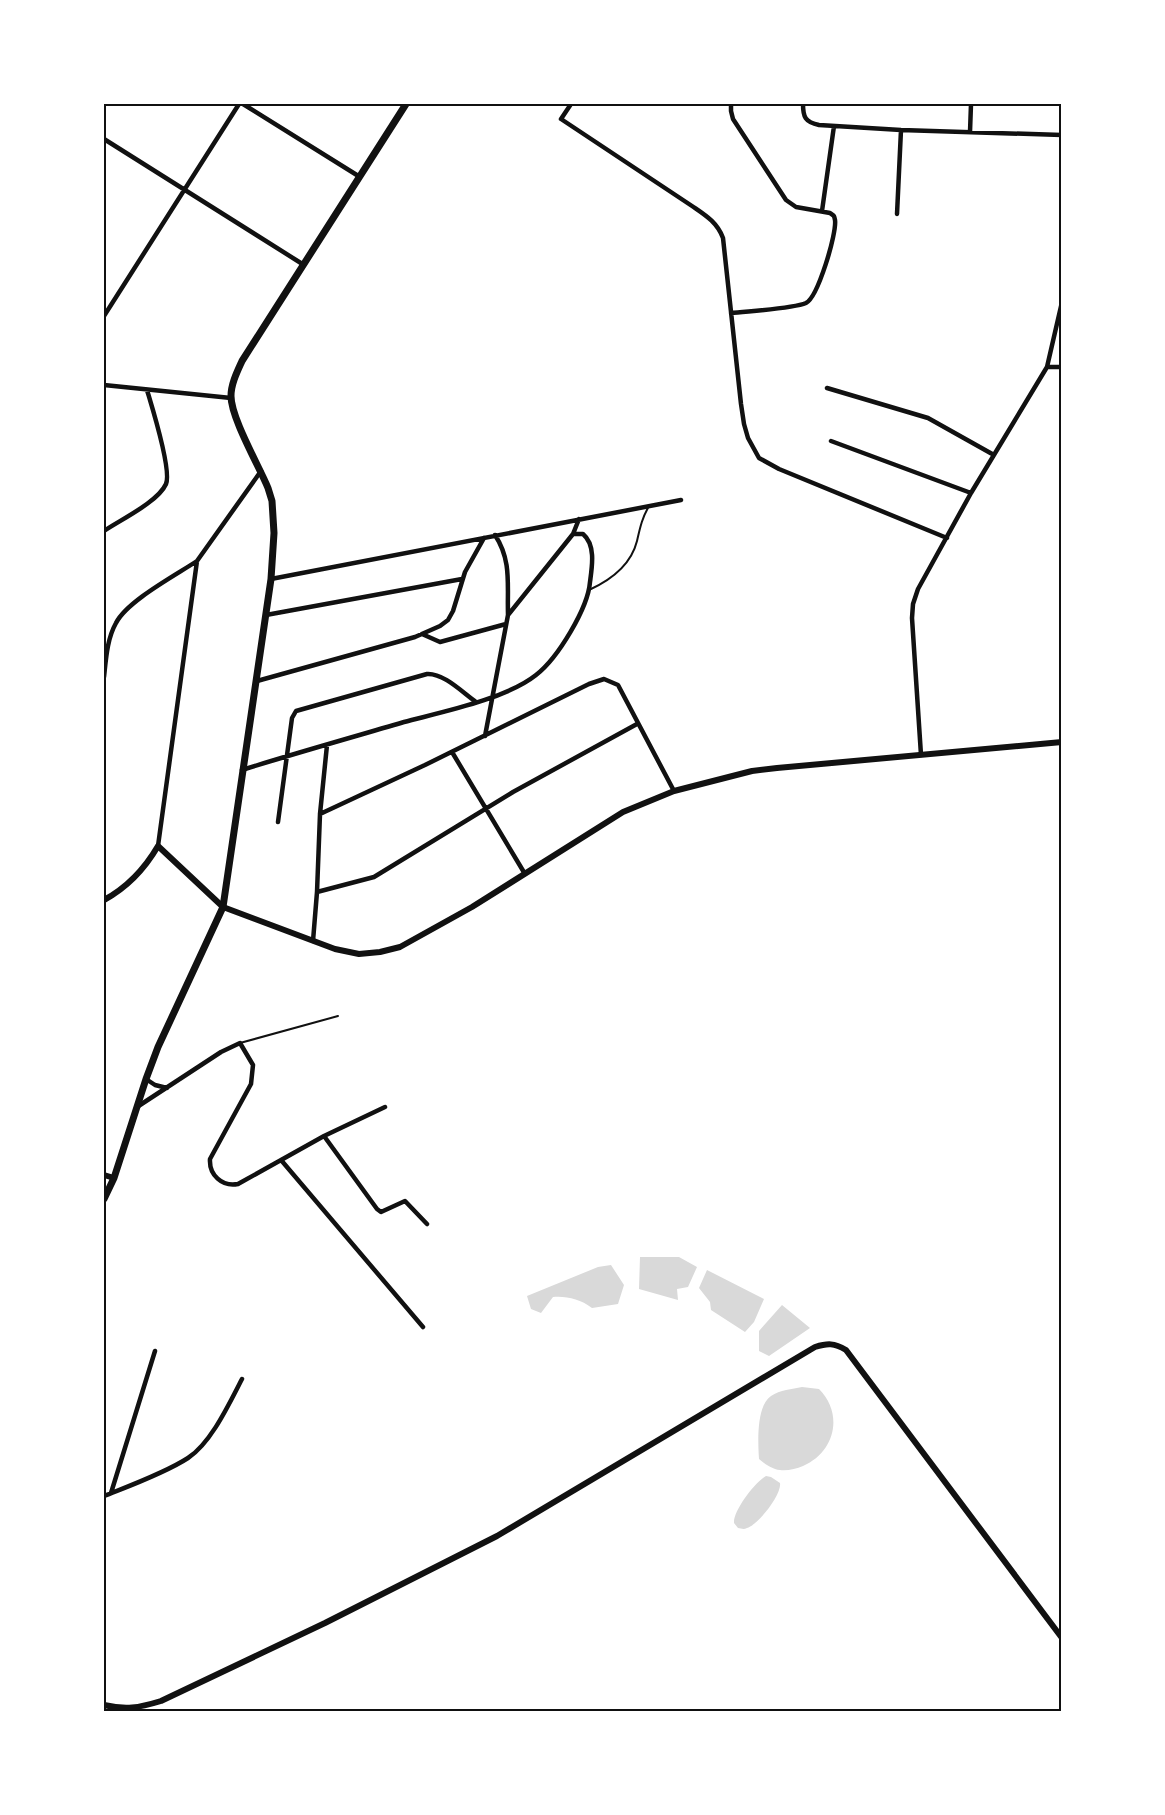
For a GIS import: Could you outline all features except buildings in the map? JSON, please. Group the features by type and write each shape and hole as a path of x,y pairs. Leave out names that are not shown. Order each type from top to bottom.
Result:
{"main road":[{"path":"104,1199 114,1178 158,1047 223,907 271,579 274,514 268,488 235,414 231,398 233,384 242,361 406,104"}],"street":[{"path":"104,316 241,104 360,177"},
{"path":"571,104 561,120 692,206 719,227 723,238 744,424 748,438 759,458 778,469 947,538"},
{"path":"731,104 730,111 736,125 786,200 796,207 834,215 835,228 824,268 810,299 794,306 731,313"},
{"path":"803,104 807,121 834,126 1062,135"},
{"path":"970,132 971,104"},
{"path":"822,211 834,126"},
{"path":"897,214 901,130"},
{"path":"104,139 304,265"},
{"path":"921,754 913,604 922,581 971,493 1047,367 1062,302"},
{"path":"1047,367 1062,367"},
{"path":"104,385 231,398"},
{"path":"827,388 928,418 994,455"},
{"path":"104,531 158,494 167,482 166,465 147,390"},
{"path":"831,441 971,493"},
{"path":"104,677 110,637 120,617 152,591 197,561 261,471"},
{"path":"271,579 681,500"},
{"path":"508,615 573,534 579,519"},
{"path":"242,770 476,702 528,680 546,665 581,612 590,590 591,552 588,540 583,534 573,534"},
{"path":"485,736 508,615 507,562 495,535"},
{"path":"257,681 422,634 448,620 469,562 484,537"},
{"path":"104,900 117,893 139,875 158,846 197,561"},
{"path":"266,615 462,579"},
{"path":"422,634 440,642 506,624"},
{"path":"278,822 292,718 301,709 427,674 432,674 447,682 476,702"},
{"path":"320,814 589,684 604,679 618,685 674,791"},
{"path":"317,892 374,877 485,807 637,724"},
{"path":"158,846 223,907 335,949 359,954 380,952 400,947 472,907 624,812 674,791 752,771 1062,742"},
{"path":"312,941 327,745"},
{"path":"452,752 525,874"},
{"path":"137,1107 221,1052 240,1044 253,1065 251,1084 210,1159 211,1169 220,1182 230,1185 238,1184 324,1136 385,1107"},
{"path":"146,1079 155,1085 167,1088"},
{"path":"324,1136 377,1209 381,1212 405,1201 427,1224"},
{"path":"281,1160 423,1327"},
{"path":"104,1175 114,1178"},
{"path":"104,1705 124,1709 142,1707 160,1701 325,1623 497,1536 815,1347 826,1343 836,1344 846,1350 1062,1638"},
{"path":"111,1493 155,1351"},
{"path":"104,1496 188,1458 202,1446 214,1429 242,1379"}],"lane":[{"path":"590,590 604,583 629,560 641,521 650,506"},
{"path":"240,1044 338,1016"}],"shaded area":[{"path":"640,1257 679,1257 697,1267 688,1287 677,1289 678,1300 639,1289"},
{"path":"611,1265 624,1285 618,1304 592,1308 573,1299 553,1297 541,1313 531,1309 527,1296 598,1267"},
{"path":"707,1270 764,1299 754,1322 745,1332 711,1310 710,1302 699,1288"},
{"path":"782,1305 810,1328 769,1356 759,1351 759,1331"},
{"path":"802,1387 819,1389 827,1399 832,1410 833,1421 829,1442 823,1452 803,1466 794,1469 774,1469 759,1459 760,1416 766,1401 771,1396"},
{"path":"766,1476 780,1483 777,1494 752,1526 746,1529 738,1528 734,1523 737,1511 745,1497"}]}
